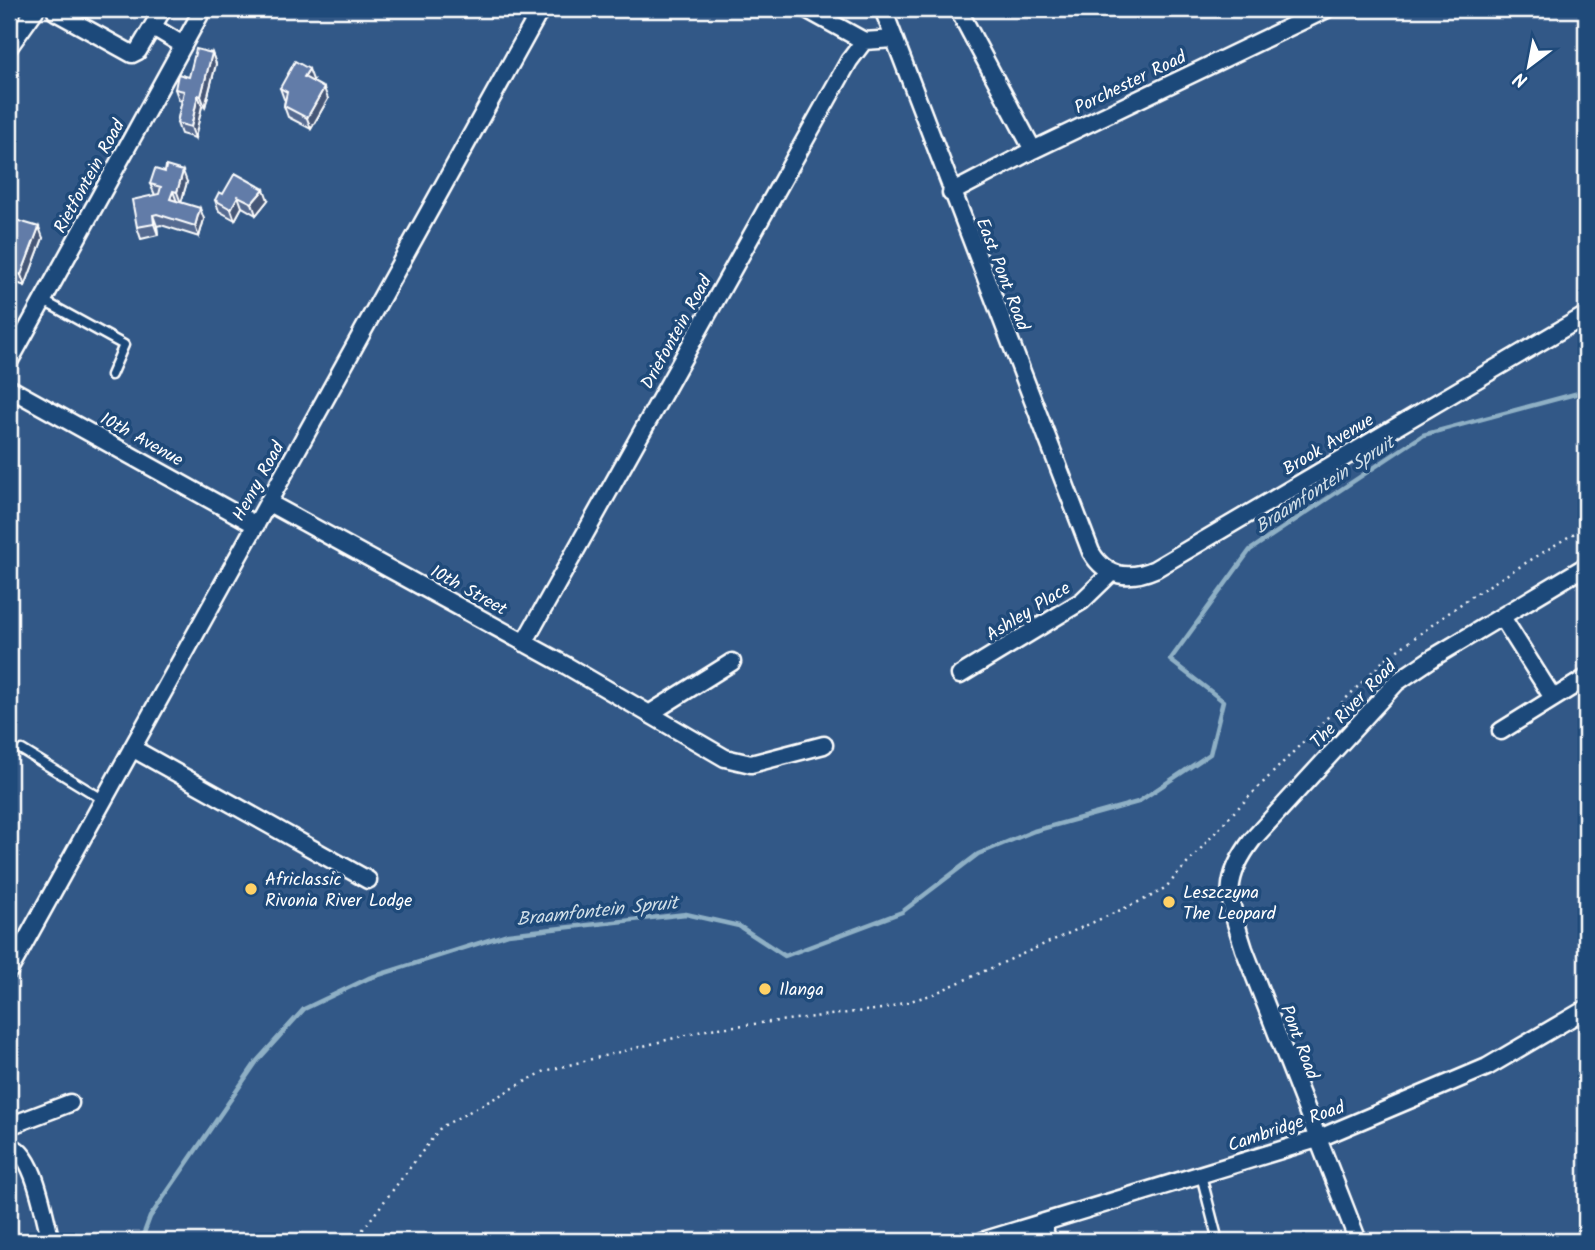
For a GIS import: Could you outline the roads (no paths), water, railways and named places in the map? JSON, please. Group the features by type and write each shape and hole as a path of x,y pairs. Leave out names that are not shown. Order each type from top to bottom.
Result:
{"street":[{"path":"12,39 36,9"},
{"path":"56,12 132,54 138,51 163,9"},
{"name":"Rietfontein Road","path":"9,362 203,9"},
{"name":"Henry Road","path":"9,971 541,9"},
{"path":"806,9 864,41 894,39"},
{"name":"East Pont Road","path":"883,9 951,193 1091,552 1103,568 1111,573"},
{"path":"958,9 1033,150"},
{"name":"Porchester Road","path":"951,193 1033,150 1327,9"},
{"path":"153,27 183,45"},
{"name":"Driefontein Road","path":"524,643 849,61 864,41"},
{"name":"Brook Avenue","path":"1111,573 1131,576 1156,569 1586,315"},
{"name":"10th Avenue","path":"9,388 256,525"},
{"name":"10th Street","path":"269,503 738,763 767,761 824,745"},
{"name":"The River Road","path":"1229,893 1234,867 1253,839 1379,700 1415,669 1586,566"},
{"name":"Ashley Place","path":"960,675 1082,601 1111,573"},
{"path":"1502,617 1553,698"},
{"path":"649,714 732,662"},
{"path":"1502,731 1586,678"},
{"path":"132,748 368,880"},
{"name":"Pont Road","path":"1229,893 1244,949 1358,1241"},
{"name":"Cambridge Road","path":"982,1241 1317,1139 1487,1067 1586,1009"},
{"path":"9,1126 70,1103"},
{"path":"9,1146 21,1152 30,1165 51,1241"},
{"path":"1042,1224 1048,1241"}],"lane":[{"path":"42,300 124,345 111,375"},
{"path":"22,750 104,800"},
{"path":"1201,1175 1218,1241"}],"waterway":[{"name":"Braamfontein Spruit","path":"141,1241 150,1217 257,1061 304,1009 369,978 508,934 686,914 739,926 785,956 902,912 978,854 1034,831 1138,802 1210,754 1223,701 1170,660 1250,550 1423,435 1586,391"}],"place":[{"name":"Africlassic Rivonia River Lodge","path":"251,889"},
{"name":"Leszczyna The Leopard","path":"1169,902"},
{"name":"Ilanga","path":"765,989"}]}
